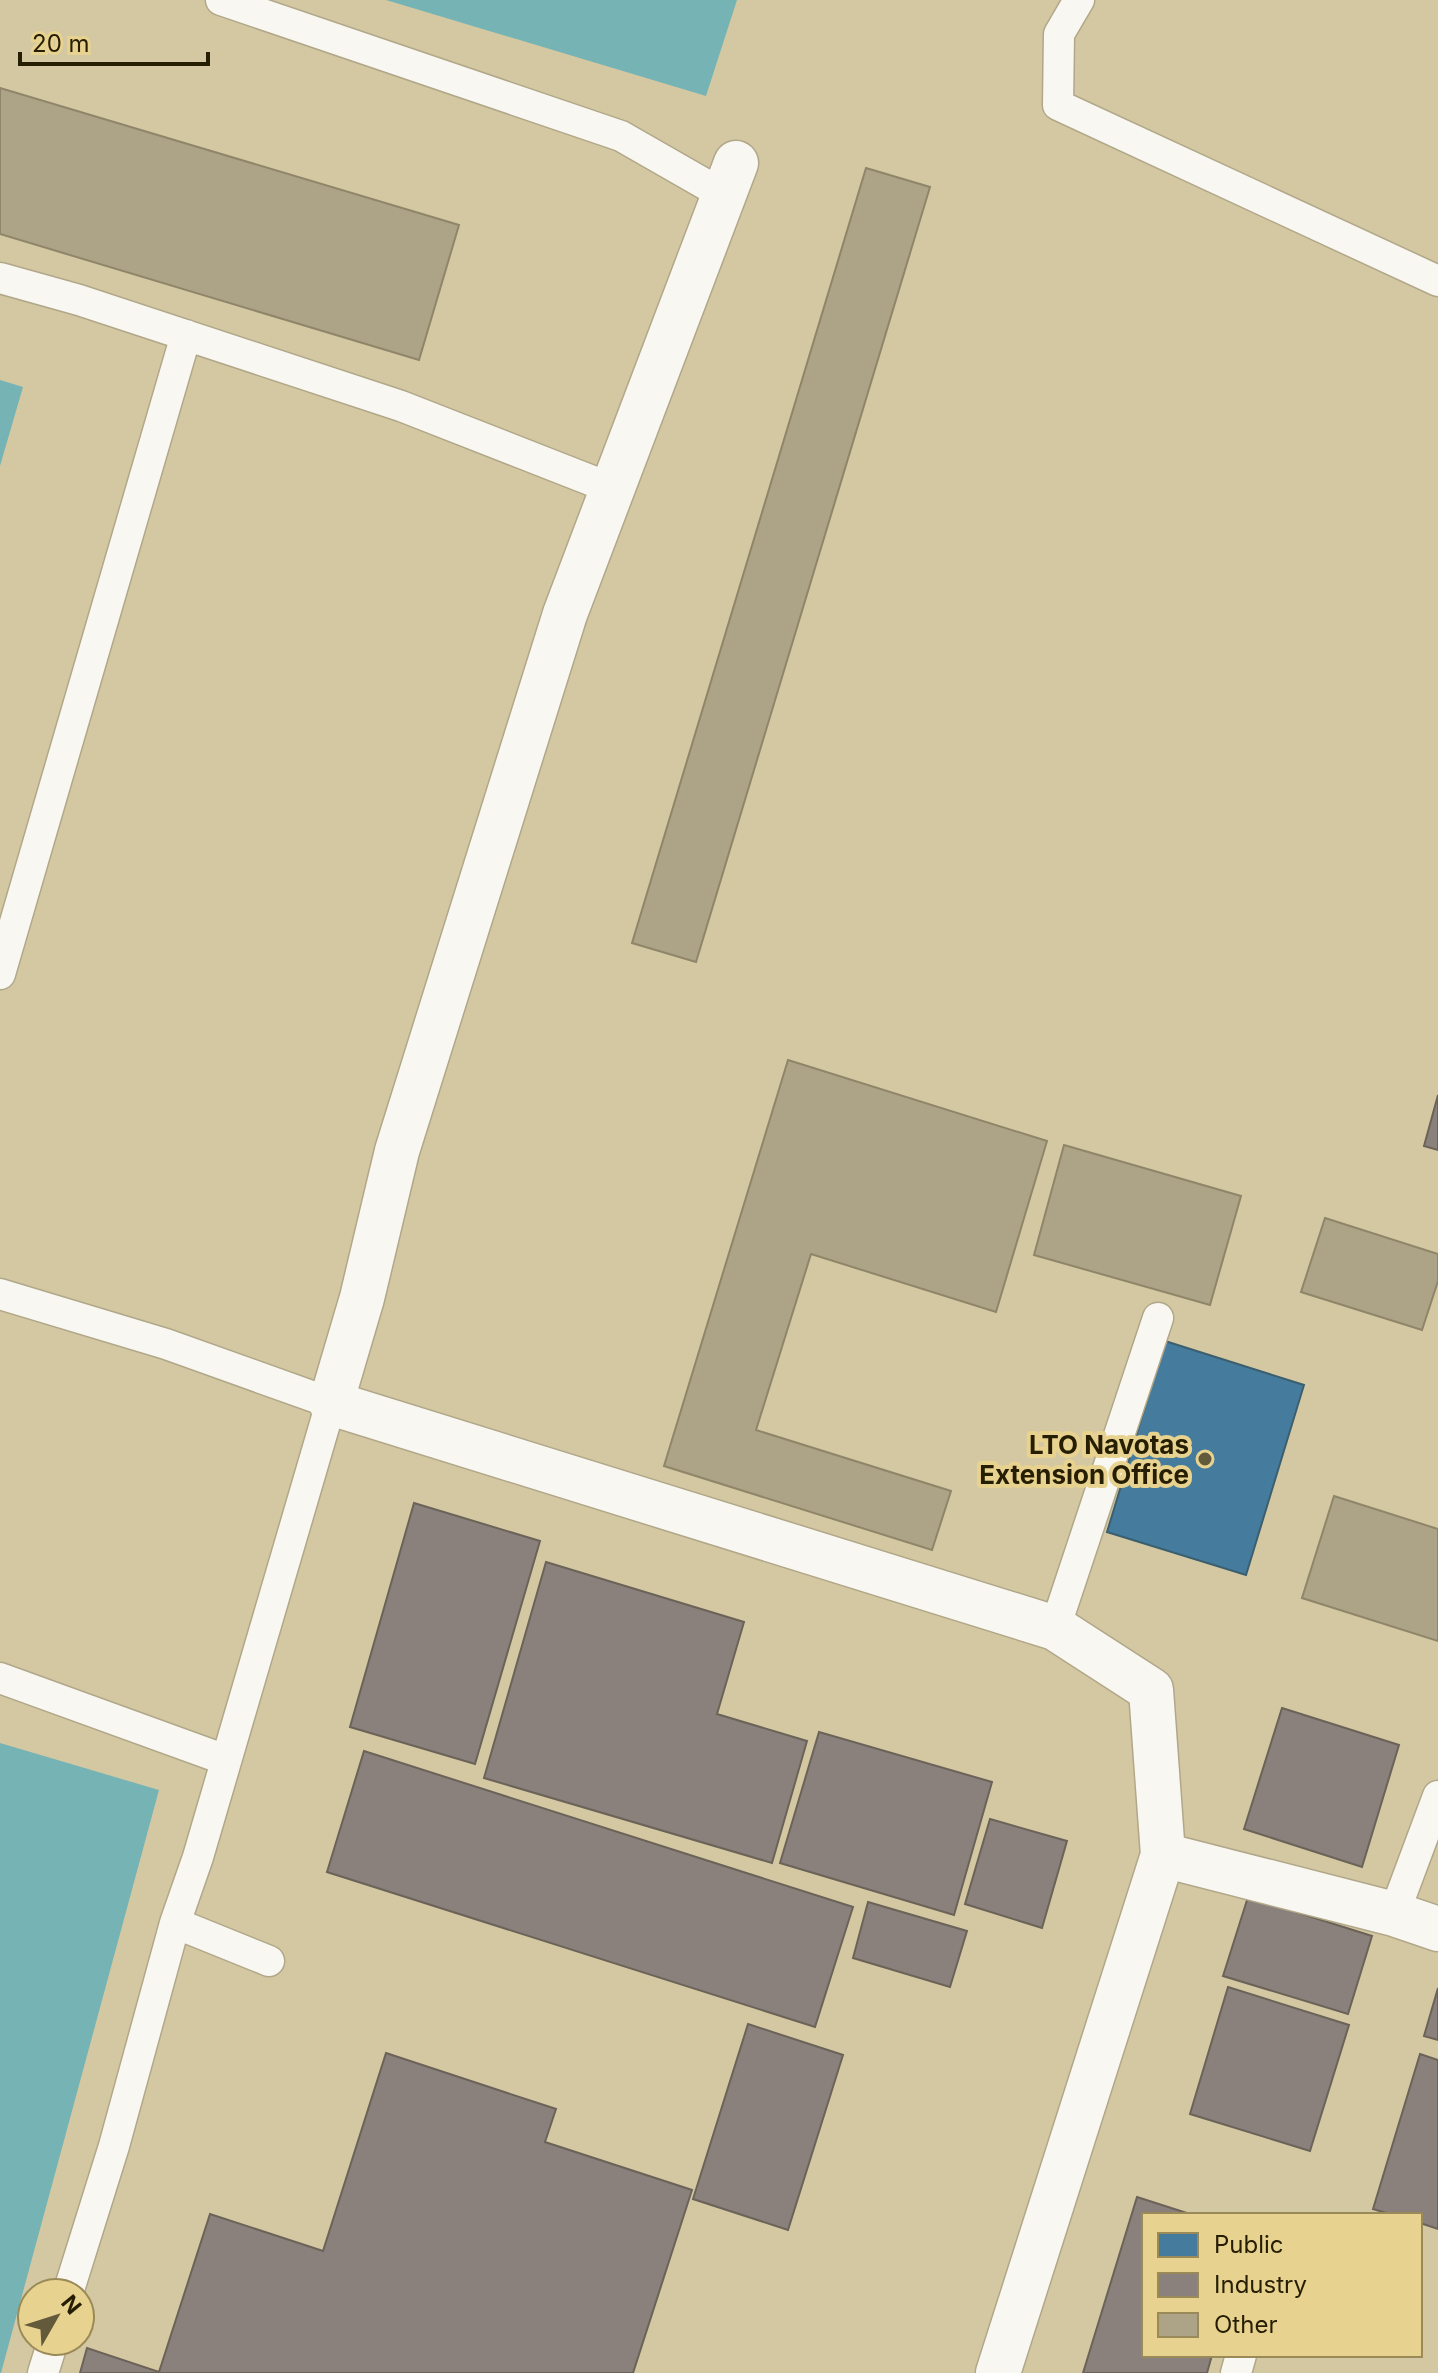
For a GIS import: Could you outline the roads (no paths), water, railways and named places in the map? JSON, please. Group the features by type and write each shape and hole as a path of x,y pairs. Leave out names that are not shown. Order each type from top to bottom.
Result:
{"street":[{"path":"730,179 565,614 401,1136 362,1298 331,1403 1055,1628 1151,1690 1163,1855 998,2373"},
{"path":"1163,1855 1394,1914 1438,1929"}],"lane":[{"path":"221,0 621,136 730,179"},
{"path":"1079,0 1059,34 1058,105 1438,281"},
{"path":"0,278 79,300 401,406 613,489"},
{"path":"0,974 186,335"},
{"path":"0,1294 166,1344 331,1403 175,1923 114,2146 73,2277"},
{"path":"1055,1628 1158,1318"},
{"path":"0,1678 226,1760"},
{"path":"1394,1914 1438,1796"},
{"path":"175,1923 269,1961"}],"water":[{"path":"386,0 737,0 706,96"},
{"path":"0,380 23,387 0,466"},
{"path":"0,1743 159,1790 27,2277 16,2277 16,2318 0,2373"}],"place":[{"name":"LTO Navotas Extension Office","path":"1205,1459"}]}
